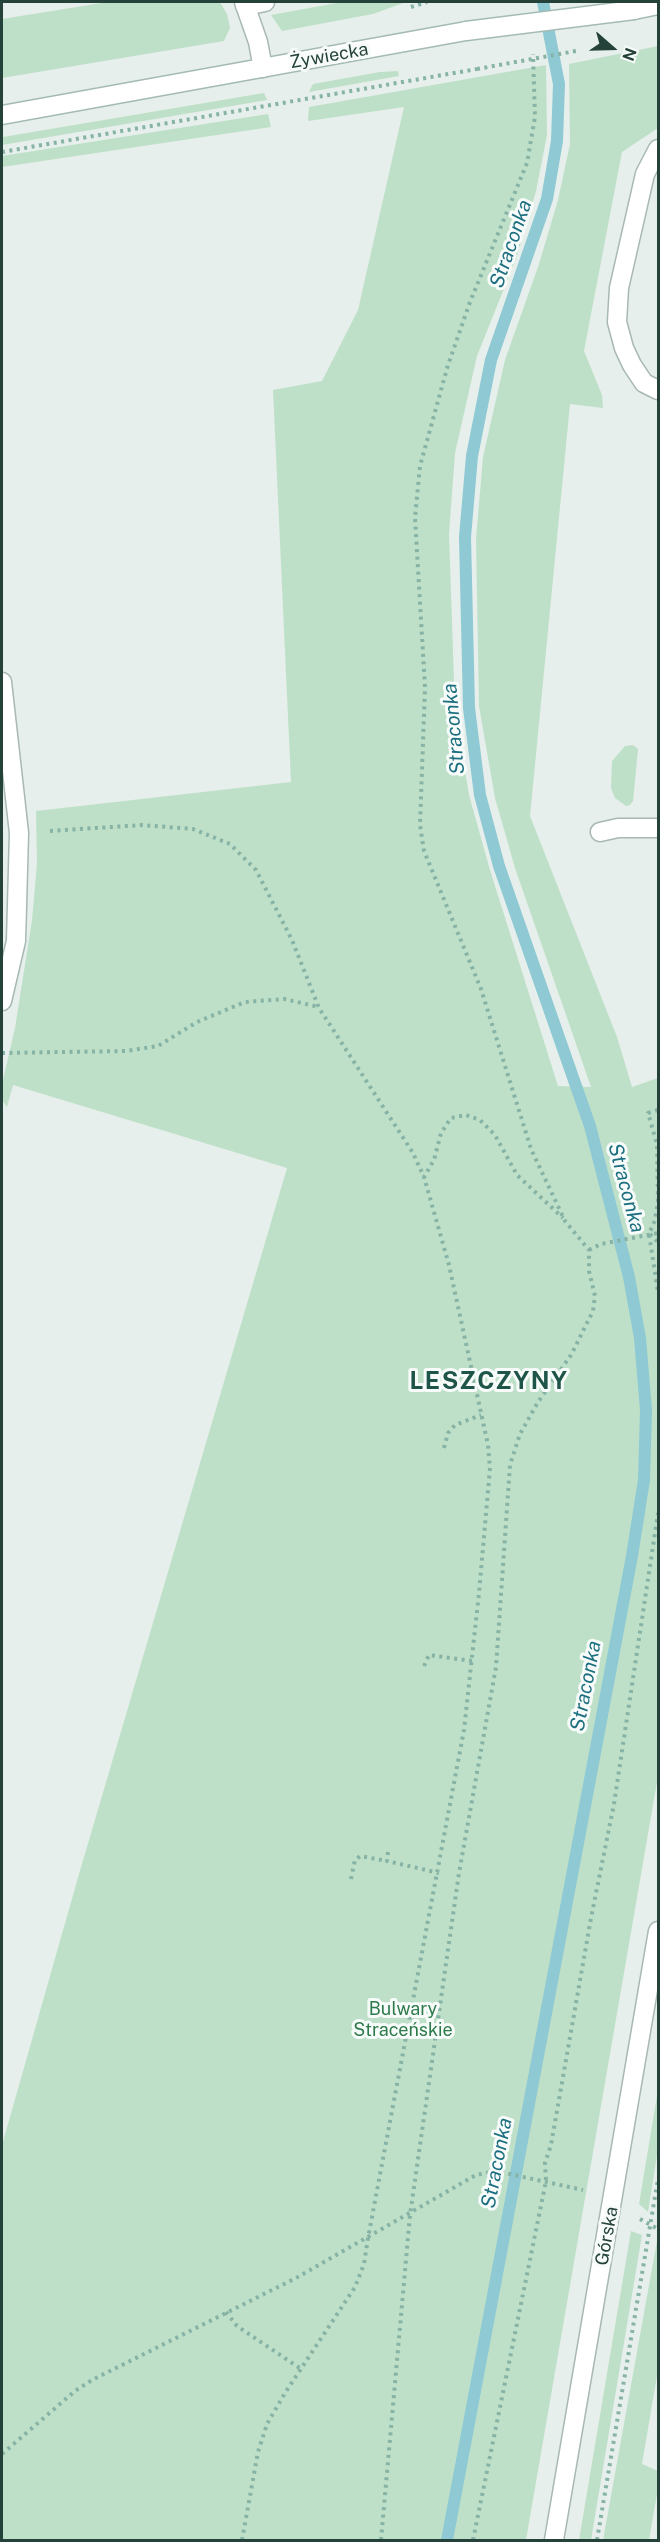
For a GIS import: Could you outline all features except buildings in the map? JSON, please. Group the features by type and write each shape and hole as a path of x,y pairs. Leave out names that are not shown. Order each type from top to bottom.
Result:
{"street":[{"path":"262,68 258,42 245,4 265,2"},
{"name":"Żywiecka","path":"2,115 466,31 658,5"},
{"path":"658,149 645,174 619,288 617,322 624,348 632,365 644,383 658,390"},
{"path":"2,682 19,833 15,941 2,1001"},
{"path":"600,832 627,828 658,828"},
{"name":"Górska","path":"554,2541 658,1931"}],"path":[{"path":"533,45 536,117 527,163 470,302 448,365 420,466 416,518 425,687 420,825 424,851 481,989 531,1149 565,1221"},
{"path":"2,153 577,51"},
{"path":"19,833 142,825 193,829 230,844 256,870 292,940 319,1008 413,1153 424,1177 449,1265 481,1415 489,1468 464,1730 364,2264 355,2287 267,2424 258,2452 242,2541"},
{"path":"2,1053 126,1051 158,1046 197,1022 245,1002 284,999 319,1008"},
{"path":"658,1110 648,1113 657,1144 658,1202 655,1220 649,1234 658,1292"},
{"path":"381,2541 410,2215 459,1873 496,1667 510,1465 520,1434 538,1402 571,1355 593,1311 595,1296 589,1271 589,1250 565,1221 517,1175 495,1135 480,1120 466,1115 451,1118 441,1133 434,1160 424,1177"},
{"path":"589,1250 601,1244 658,1233"},
{"path":"649,1234 658,1242"},
{"path":"444,1448 448,1433 455,1425 481,1415"},
{"path":"474,2541 546,2181 545,2163 551,2145 591,1918 614,1804 658,1513"},
{"path":"424,1666 429,1655 472,1661"},
{"path":"387,1861 388,1852"},
{"path":"351,1879 355,1860 360,1856 438,1873"},
{"path":"2,2454 75,2391 92,2380 296,2278 410,2215 476,2175 496,2171 546,2181"},
{"path":"597,2541 658,2179"},
{"path":"651,2226 658,2229"},
{"path":"226,2312 237,2326 301,2369"}],"green space":[{"path":"108,2 220,2 227,14 230,28 224,41 2,78 2,19"},
{"path":"342,2 406,2 373,14 282,31 271,15"},
{"name":"Bulwary Straceńskie","path":"658,46 658,128 622,152 584,351 602,395 603,408 570,404 530,816 617,1037 632,1087 658,1078 658,1776 526,2540 2,2540 2,2145 79,1874 287,1168 13,1085 7,1107 2,1100 2,1084 15,1028 32,920 37,864 36,811 291,782 273,390 322,381 358,310 404,107 308,121 309,107 546,65 547,135 536,191 517,256 477,356 455,453 449,534 455,710 469,795 490,870 558,1086 591,1087 515,868 495,798 479,706 476,539 483,457 505,360 539,264 558,200 570,144 569,64"},
{"path":"398,71 399,76 309,92 313,84"},
{"path":"264,93 267,100 2,145 3,137"},
{"path":"268,114 271,127 2,167 2,156"},
{"path":"633,745 638,749 633,801 626,806 615,798 611,788 612,761 625,746"},
{"path":"658,2090 658,2149 648,2212 639,2204"},
{"path":"631,2231 642,2235 591,2540 579,2540"},
{"path":"657,2241 658,2370 642,2464 658,2471 658,2488 649,2540 603,2540"}],"waterway":[{"name":"Straconka","path":"447,2540 632,1556 644,1480 646,1410 640,1338 629,1277 590,1126 499,866 480,795 469,708 465,537 472,456 491,360 547,199 557,141 559,84 543,2"}],"district":[{"name":"LESZCZYNY","path":"489,1382"}]}
